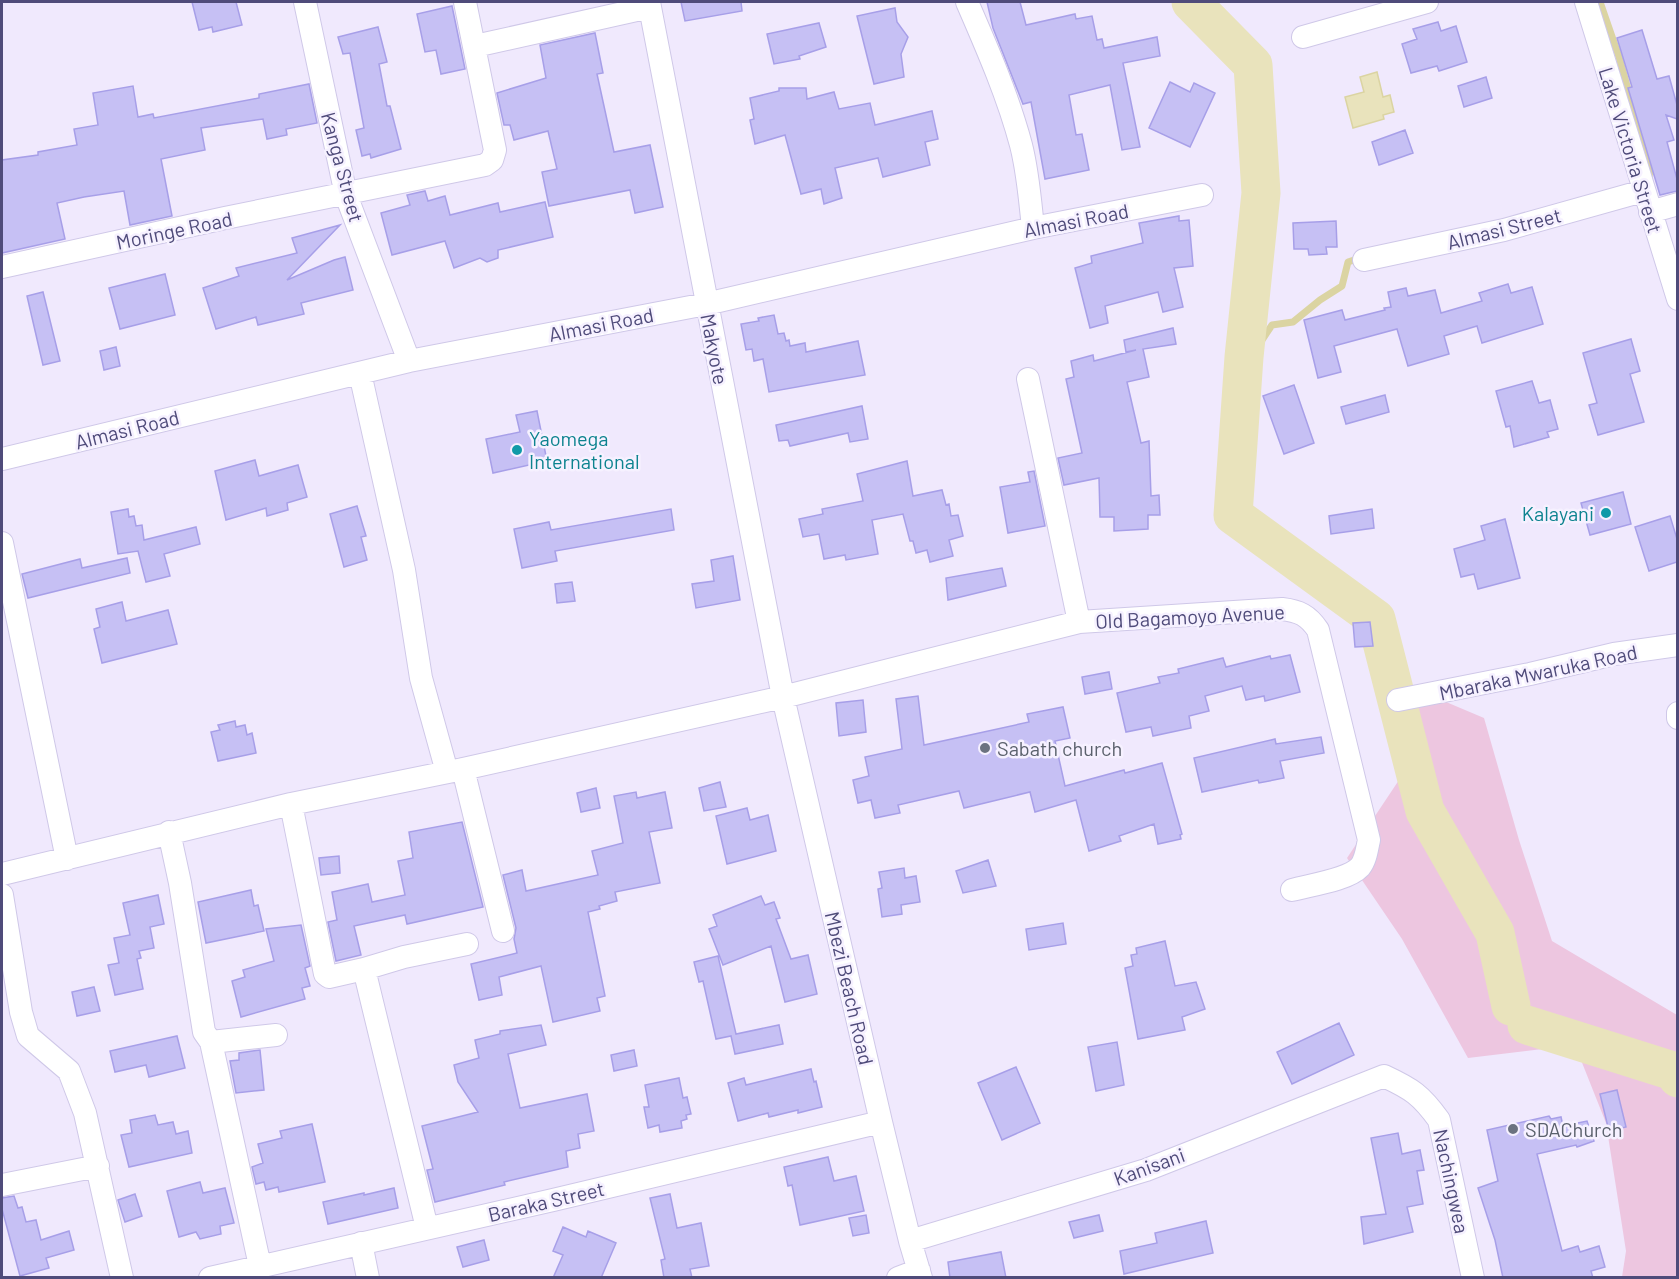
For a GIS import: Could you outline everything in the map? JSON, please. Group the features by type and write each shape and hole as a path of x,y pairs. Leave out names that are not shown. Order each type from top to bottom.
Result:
{"street":[{"name":"Kanga Street","path":"305,2 346,195 409,361"},
{"path":"465,2 475,46 649,4"},
{"path":"967,2 995,70 1021,146 1029,183 1033,228"},
{"path":"1303,37 1427,2"},
{"name":"Lake Victoria Street","path":"1586,2 1677,299"},
{"name":"Makyote","path":"649,4 783,697"},
{"name":"Moringe Road","path":"2,267 225,218 485,165 492,160 495,150 475,46"},
{"name":"Almasi Road","path":"2,459 409,361 706,304 1033,228 1202,195"},
{"name":"Almasi Street","path":"1364,260 1647,201 1677,204"},
{"path":"360,373 404,570 421,678 455,770 502,931"},
{"path":"1028,379 1079,622"},
{"path":"2,543 67,859"},
{"name":"Old Bagamoyo Avenue","path":"2,874 291,804 783,697 1079,622 1282,609 1297,611 1310,618 1318,630 1369,840 1361,866 1348,875 1293,890"},
{"name":"Mbaraka Mwaruka Road","path":"1398,700 1530,674 1614,654 1677,645"},
{"name":"Mbezi Beach Road","path":"783,697 881,1122 920,1274"},
{"path":"1677,713 1677,718"},
{"path":"291,804 326,974 329,977 404,957 467,944"},
{"path":"169,832 182,894 204,1032 211,1042 261,1266"},
{"path":"2,895 21,1012 28,1036 69,1071 85,1113 122,1278"},
{"path":"364,969 428,1228"},
{"path":"211,1042 276,1035"},
{"name":"Kanisani","path":"910,1241 1146,1170 1384,1077"},
{"name":"Nachingwea","path":"1384,1077 1411,1089 1427,1103 1439,1120 1473,1278"},
{"name":"Baraka Street","path":"210,1278 881,1122"},
{"path":"2,1185 98,1166"},
{"path":"361,1243 368,1278"},
{"path":"897,1278 920,1274"}],"shaded area":[{"path":"1377,72 1383,97 1390,95 1394,112 1383,115 1384,119 1353,128 1345,97 1364,92 1360,77"},
{"path":"1375,672 1484,718 1519,840 1552,941 1677,1015 1677,1277 1622,1277 1626,1251 1606,1123 1575,1045 1468,1058 1402,939 1347,858 1403,774"}],"building":[{"path":"192,2 236,2 242,25 213,32 212,27 199,30"},
{"path":"681,2 741,2 742,11 685,21"},
{"path":"987,2 1020,2 1026,25 1075,14 1076,19 1092,16 1097,40 1102,39 1104,48 1157,37 1160,56 1123,63 1140,147 1122,150 1110,85 1069,95 1076,135 1082,134 1089,170 1045,179 1031,102 1023,104 993,28"},
{"path":"452,6 465,69 441,74 436,50 425,52 417,14"},
{"path":"895,8 897,22 908,37 901,54 904,77 874,84 857,16"},
{"path":"1438,22 1441,31 1456,26 1467,62 1439,71 1437,66 1411,73 1402,44 1417,39 1413,29"},
{"path":"819,23 826,47 799,56 800,59 774,64 767,34"},
{"path":"378,27 387,62 379,64 387,106 390,106 401,149 371,158 370,154 362,156 356,130 364,128 350,53 343,54 338,37"},
{"path":"1642,30 1657,79 1669,76 1677,105 1677,119 1666,115 1674,140 1667,142 1677,179 1677,191 1660,195 1628,88 1632,87 1617,38"},
{"path":"595,33 603,73 597,74 614,152 650,145 663,207 635,213 630,190 549,206 542,172 557,169 548,131 514,140 510,125 504,125 497,93 546,78 540,45"},
{"path":"1486,77 1492,98 1464,107 1458,86"},
{"path":"1170,82 1190,92 1194,83 1215,93 1190,147 1149,128"},
{"path":"309,84 317,123 286,129 287,135 267,139 263,119 201,128 205,150 161,159 172,216 130,225 124,191 84,197 57,203 65,239 2,253 2,160 38,155 38,152 77,145 74,129 98,125 93,93 133,86 138,117 153,114 154,118 259,98 259,94"},
{"path":"779,88 806,88 807,99 834,92 839,109 870,103 875,125 932,111 938,139 925,142 930,165 883,177 878,158 835,168 842,198 824,204 821,189 801,194 785,135 755,144 750,120 754,119 750,98 779,91"},
{"path":"1405,130 1413,153 1379,165 1372,142"},
{"path":"425,191 428,201 445,196 450,215 498,203 500,212 545,202 553,237 498,250 498,258 487,262 480,258 454,268 445,241 392,255 381,213 410,205 407,195"},
{"path":"1179,216 1179,221 1189,220 1193,266 1174,268 1183,307 1163,312 1158,292 1105,306 1108,323 1090,328 1075,268 1092,263 1091,256 1143,243 1139,223"},
{"path":"1336,221 1337,247 1326,247 1327,254 1309,255 1308,249 1294,249 1293,223"},
{"path":"340,225 287,280 345,257 353,290 301,303 304,314 258,325 256,317 216,329 203,288 239,276 236,268 297,253 292,238"},
{"path":"165,274 175,315 120,329 109,288"},
{"path":"1508,284 1511,293 1532,287 1543,324 1482,343 1477,326 1444,336 1449,354 1408,366 1397,329 1334,346 1341,372 1318,378 1304,320 1342,310 1345,320 1385,310 1384,308 1391,307 1388,292 1406,288 1408,296 1435,290 1441,313 1482,301 1479,293"},
{"path":"43,292 60,361 43,365 27,296"},
{"path":"774,315 778,334 784,333 790,346 805,343 806,352 858,341 865,375 769,392 763,359 754,361 752,349 746,350 741,324 759,321 758,318"},
{"path":"1173,328 1176,344 1143,349 1149,377 1127,382 1141,443 1149,441 1151,496 1159,495 1160,515 1148,515 1148,529 1114,531 1114,517 1100,517 1099,478 1064,485 1058,458 1082,453 1066,379 1074,377 1071,361 1093,355 1094,361 1136,350 1126,352 1124,340"},
{"path":"1631,339 1640,371 1630,374 1644,422 1598,435 1589,405 1597,403 1583,353"},
{"path":"116,347 120,366 104,370 100,351"},
{"path":"1532,381 1539,403 1550,400 1558,429 1547,432 1549,437 1514,447 1510,426 1506,427 1496,391"},
{"path":"1294,385 1314,443 1284,454 1263,396"},
{"path":"1385,395 1389,412 1346,424 1341,407"},
{"path":"862,406 868,439 850,442 848,433 790,446 788,440 779,441 776,425"},
{"name":"Yaomega International","path":"537,411 547,461 493,473 486,439 520,432 516,415"},
{"path":"255,460 259,476 298,465 307,497 287,503 288,510 267,516 266,508 226,520 215,471"},
{"path":"907,461 913,496 942,490 946,505 949,504 951,516 958,515 963,536 949,540 953,556 930,562 927,550 916,553 913,541 910,541 903,514 872,520 878,554 846,560 845,555 824,559 819,534 803,537 799,519 823,514 822,509 863,501 857,474"},
{"path":"1034,471 1045,526 1008,533 1000,487 1030,482 1028,472"},
{"name":"Kalayani","path":"1623,492 1631,524 1590,535 1581,503"},
{"path":"357,506 366,536 361,537 367,560 344,567 330,514"},
{"path":"128,509 129,517 134,516 136,526 142,525 144,540 196,527 200,544 164,554 170,576 146,582 138,551 118,554 111,512"},
{"path":"671,509 674,530 555,551 557,561 522,568 514,529 549,522 551,530"},
{"path":"1372,509 1374,528 1331,534 1329,516"},
{"path":"1670,516 1677,539 1677,562 1649,571 1635,527"},
{"path":"1505,519 1520,578 1478,589 1474,574 1461,577 1454,549 1485,540 1481,526"},
{"path":"733,556 740,600 696,608 692,584 714,581 711,560"},
{"path":"127,558 130,573 28,598 22,574 80,559 82,568"},
{"path":"1002,568 1006,586 948,600 946,578"},
{"path":"572,582 575,601 557,603 555,584"},
{"path":"122,602 126,621 168,610 177,644 102,663 94,629 100,627 96,609"},
{"path":"1370,622 1373,646 1355,647 1353,623"},
{"path":"1290,655 1300,692 1265,701 1264,696 1246,700 1242,686 1205,696 1209,711 1189,716 1191,728 1153,736 1151,727 1126,732 1117,693 1160,683 1158,677 1179,673 1178,669 1223,658 1226,667 1270,656 1271,659"},
{"path":"1109,672 1112,689 1085,694 1082,677"},
{"path":"918,696 924,745 1029,722 1027,714 1063,707 1070,738 1055,741 1065,786 1124,770 1125,773 1162,763 1182,834 1181,839 1158,844 1154,824 1119,836 1121,841 1089,851 1076,800 1035,812 1030,792 964,808 959,791 898,805 900,813 875,818 871,800 858,803 853,780 869,776 865,757 902,749 896,699"},
{"path":"863,700 866,732 839,736 836,703"},
{"path":"235,721 236,727 245,725 247,735 252,733 256,753 218,761 211,732 220,730 218,725"},
{"path":"1321,737 1324,753 1280,761 1284,778 1259,783 1258,780 1202,792 1194,758 1275,739 1276,744"},
{"path":"720,782 726,807 704,811 699,788"},
{"path":"596,788 600,808 581,812 577,793"},
{"path":"636,792 637,798 665,792 672,828 649,832 660,883 615,892 617,901 588,912 605,996 597,998 600,1011 553,1022 541,966 499,977 502,995 479,1000 471,964 517,953 514,939 516,928 503,875 522,870 526,891 598,875 592,851 623,843 614,796"},
{"path":"747,808 750,820 768,815 776,851 727,864 716,816"},
{"path":"462,822 483,907 407,924 405,915 354,926 361,955 336,961 328,922 337,920 332,892 368,884 372,902 405,895 398,861 413,858 409,832"},
{"path":"339,856 340,873 321,875 319,858"},
{"path":"988,860 996,886 963,893 956,871"},
{"path":"904,868 905,878 916,876 920,902 901,905 902,914 882,917 878,889 882,888 879,872"},
{"path":"251,890 254,906 258,905 264,931 206,943 198,902"},
{"path":"158,895 164,924 150,927 154,948 139,951 141,958 137,959 143,989 115,995 108,965 119,963 114,938 130,935 123,903"},
{"path":"761,896 765,905 774,902 780,918 776,919 791,959 808,955 817,994 785,1002 771,946 723,965 709,929 717,926 713,915"},
{"path":"1063,923 1066,944 1029,950 1026,929"},
{"path":"301,925 310,966 305,968 310,986 302,988 305,999 241,1017 232,981 245,977 243,970 274,961 266,929"},
{"path":"1165,941 1175,986 1196,982 1205,1009 1182,1017 1185,1030 1138,1039 1125,968 1133,966 1131,955 1137,954 1136,948"},
{"path":"718,956 736,1034 779,1025 783,1044 735,1054 731,1036 716,1039 703,981 699,982 694,962"},
{"path":"94,987 100,1011 77,1016 72,992"},
{"path":"1339,1023 1354,1055 1292,1084 1277,1052"},
{"path":"541,1025 546,1045 508,1054 520,1108 587,1094 594,1131 578,1134 580,1148 566,1151 568,1167 435,1202 427,1170 433,1169 422,1126 478,1112 458,1082 454,1065 479,1058 475,1040 500,1034 500,1031"},
{"path":"177,1036 185,1068 149,1077 146,1065 115,1072 110,1051"},
{"path":"1117,1042 1124,1085 1096,1091 1088,1047"},
{"path":"260,1050 264,1090 236,1093 230,1061 239,1060 239,1053"},
{"path":"634,1050 637,1066 614,1071 611,1055"},
{"path":"1016,1067 1040,1123 1002,1140 978,1083"},
{"path":"811,1069 822,1107 769,1117 768,1113 738,1121 728,1083 744,1078 746,1085"},
{"path":"679,1078 683,1098 687,1097 691,1114 686,1115 687,1119 681,1121 682,1128 660,1132 659,1125 648,1128 644,1107 649,1107 645,1085"},
{"path":"1617,1090 1626,1127 1609,1131 1600,1094"},
{"path":"155,1115 158,1125 173,1122 176,1134 188,1131 192,1153 129,1167 121,1135 132,1133 130,1120"},
{"path":"1549,1116 1551,1119 1561,1117 1563,1126 1587,1121 1594,1141 1577,1147 1576,1145 1537,1154 1562,1251 1578,1246 1580,1252 1599,1246 1605,1267 1591,1271 1593,1278 1503,1278 1495,1240 1478,1188 1498,1181 1487,1130"},
{"path":"312,1124 325,1182 279,1192 278,1187 266,1190 264,1182 256,1184 252,1167 263,1163 258,1144 282,1138 280,1131"},
{"path":"1398,1133 1402,1154 1420,1150 1424,1170 1417,1171 1423,1204 1407,1207 1413,1232 1364,1244 1361,1217 1386,1214 1371,1138"},
{"path":"828,1157 834,1181 856,1176 864,1211 800,1225 792,1185 788,1186 784,1167"},
{"path":"200,1182 203,1193 225,1188 234,1223 220,1226 221,1234 200,1239 196,1232 179,1237 167,1191"},
{"path":"394,1188 398,1208 328,1224 323,1202"},
{"path":"135,1194 142,1216 125,1222 118,1200"},
{"path":"670,1194 677,1228 701,1223 709,1266 690,1269 692,1278 664,1278 661,1260 665,1259 650,1198"},
{"path":"14,1196 18,1208 22,1207 26,1222 36,1220 41,1240 69,1231 74,1250 46,1258 49,1268 20,1276 2,1209 2,1198"},
{"path":"866,1215 869,1233 853,1236 849,1218"},
{"path":"1099,1215 1103,1231 1074,1238 1069,1222"},
{"path":"1206,1221 1213,1253 1124,1274 1120,1251 1157,1243 1155,1233"},
{"path":"563,1227 586,1237 588,1231 616,1243 601,1278 553,1278 563,1255 553,1251"},
{"path":"484,1240 489,1260 463,1267 457,1247"},
{"path":"1001,1252 1006,1278 950,1278 948,1262"}],"waterway":[{"path":"1191,2 1253,65 1261,193 1244,357 1233,515 1376,619 1425,811 1495,933 1511,1006"},
{"path":"1600,2 1619,57 1650,170 1649,177"},
{"path":"1244,357 1262,340 1272,325 1293,322 1342,286 1348,262 1360,258"},
{"path":"1527,1025 1676,1072 1678,1078"}],"place":[{"name":"Yaomega International","path":"517,450"},
{"name":"Kalayani","path":"1606,513"},
{"name":"Sabath church","path":"985,748"},
{"name":"SDAChurch","path":"1513,1129"}]}
